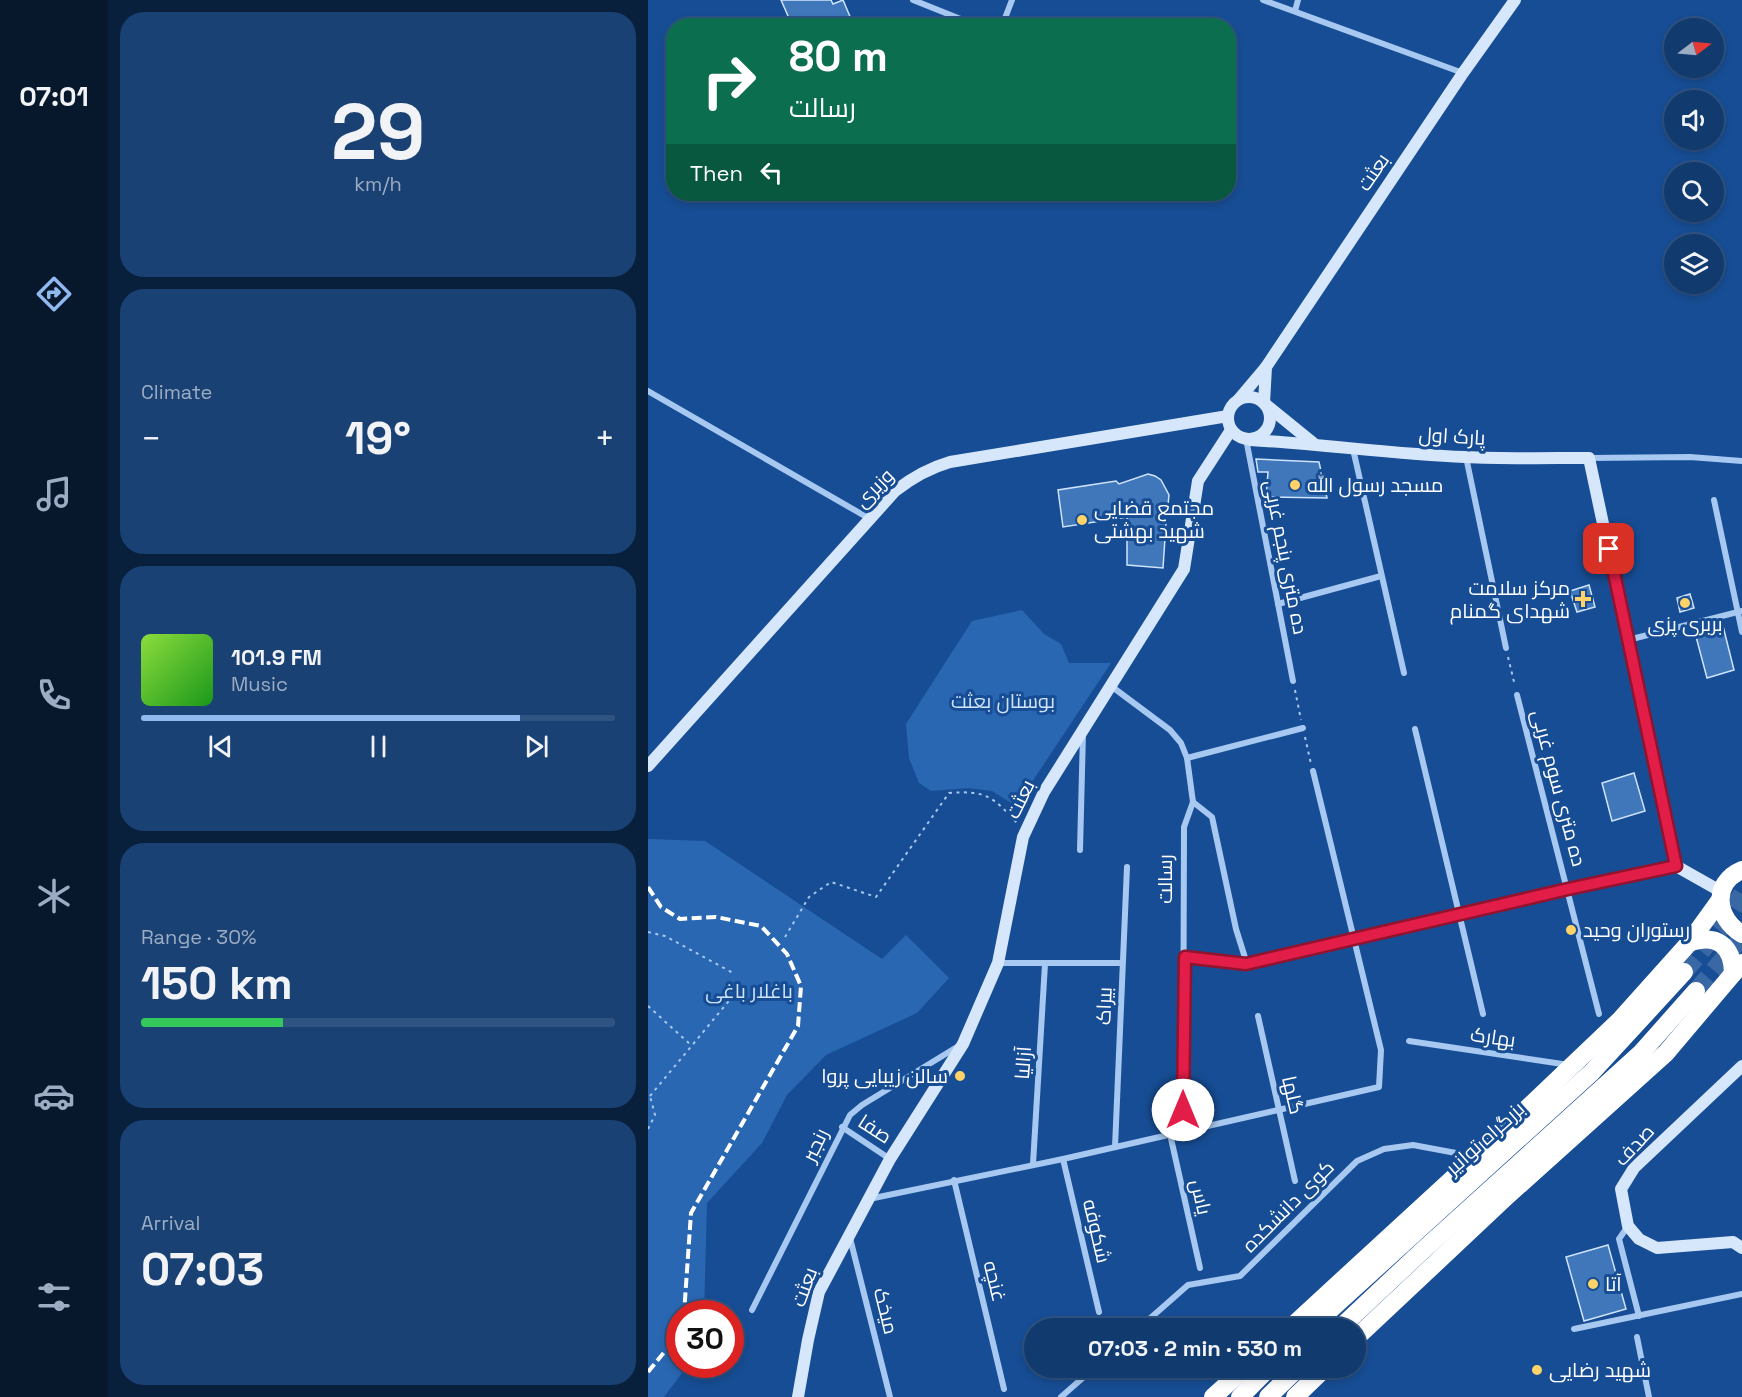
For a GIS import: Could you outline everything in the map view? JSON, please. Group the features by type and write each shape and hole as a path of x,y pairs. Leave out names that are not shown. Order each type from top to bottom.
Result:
{"highway":[{"path":"1301,1318 1476,1157 1620,1020 1689,943 1721,896 1731,876 1741,869"},
{"path":"1721,896 1721,911 1726,921 1742,934"},
{"path":"1366,1329 1506,1197 1666,1053 1737,969 1727,948 1716,940 1702,939 1689,943"},
{"name":"بزرگراه توانیر","path":"1321,1318 1592,1072 1684,972"},
{"name":"بزرگراه توانیر","path":"1351,1318 1641,1053 1696,991"},
{"path":"1213,1397 1234,1378"},
{"path":"1240,1397 1259,1378"},
{"path":"1268,1397 1288,1378"},
{"path":"1295,1397 1315,1378"}],"main road":[{"name":"بعثت","path":"1239,399 1266,367 1463,73 1515,0"},
{"path":"1266,367 1264,403 1270,415 1268,428 1264,434 1248,439 1236,435 1231,430 1228,416 1233,403 1239,399 1252,397 1264,403 1313,443"},
{"name":"وزیری","path":"648,766 895,490 914,477 930,468 950,462 1228,416"},
{"name":"بعثت","path":"798,1397 819,1292 891,1158 963,1044 998,963 1026,831 1044,792 1109,685 1184,569 1198,481 1231,430"},
{"name":"پارک اول","path":"1248,439 1466,457 1589,458"},
{"path":"1589,458 1676,866 1721,896"},
{"name":"صدف","path":"1628,1226 1621,1190 1634,1168 1742,1066"},
{"path":"1628,1226 1639,1239 1657,1248 1733,1242 1742,1248"}],"street":[{"path":"913,0 958,18"},
{"path":"1005,18 1012,0"},
{"path":"1263,0 1463,73"},
{"path":"1295,11 1298,0"},
{"path":"648,392 870,519"},
{"name":"ده متری پنجم غربی","path":"1248,439 1293,681"},
{"path":"1353,449 1404,673"},
{"path":"1466,457 1506,648"},
{"path":"1589,458 1690,457 1742,461"},
{"path":"1714,500 1742,632"},
{"path":"1278,604 1381,576"},
{"path":"1628,640 1739,612"},
{"path":"1109,685 1170,730 1181,742 1188,758 1193,802 1212,817 1236,929 1246,964"},
{"name":"ده متری سوم غربی","path":"1517,695 1599,1014"},
{"path":"1080,850 1083,728"},
{"path":"1188,758 1303,728"},
{"path":"1415,729 1483,1014"},
{"path":"868,1199 1063,1159 1379,1087 1381,1050 1313,771"},
{"name":"رسالت","path":"1183,1131 1184,827 1193,802"},
{"path":"1185,957 1246,964 1676,866"},
{"name":"بیراک","path":"1115,1147 1127,867"},
{"path":"998,963 1122,963"},
{"name":"آزالیا","path":"1033,1164 1045,963"},
{"name":"گلها","path":"1258,1016 1295,1181"},
{"name":"بهارک","path":"1409,1041 1573,1065"},
{"name":"رنجبر","path":"752,1310 850,1114 963,1044"},
{"name":"صفا","path":"842,1127 891,1158"},
{"name":"یاس","path":"1170,1134 1200,1268"},
{"name":"کوی دانشکده","path":"1150,1318 1188,1285 1240,1276 1357,1161 1384,1149 1413,1145 1476,1157"},
{"name":"شکوفه","path":"1063,1159 1099,1312"},
{"name":"غنچه","path":"954,1180 1004,1389"},
{"path":"1628,1226 1619,1239 1639,1316"},
{"name":"میخک","path":"849,1234 891,1397"},
{"path":"1574,1329 1742,1294"},
{"path":"1637,1337 1649,1397"},
{"path":"1061,1397 1083,1378"}],"path":[{"path":"1506,648 1517,695"},
{"path":"1293,681 1313,771"},
{"path":"785,937 809,897 831,882 876,897 949,793 970,791 991,797 1026,831"},
{"path":"648,932 665,936 735,974"},
{"path":"648,1128 655,1114 649,1096 733,996"},
{"path":"648,1006 692,1046"}],"green space":[{"name":"بوستان بعثت","path":"1022,610 1044,634 1061,644 1069,663 1111,663 1016,806 992,791 968,788 931,791 919,783 909,758 906,724 972,621"},
{"name":"باغلار باغی","path":"648,839 705,841 882,959 906,935 949,978 917,1013 826,1055 787,1095 762,1143 707,1203 704,1300 666,1300 666,1378 678,1378 664,1397 648,1397"}],"building":[{"path":"781,0 831,0 833,4 843,0 851,18 789,18"},
{"name":"مسجد رسول الله","path":"1256,459 1319,462 1327,498 1266,497 1268,472 1258,472"},
{"name":"مجتمع قضایی شهید بهشتی","path":"1148,474 1161,480 1169,495 1168,505 1161,518 1166,523 1163,568 1127,565 1127,517 1063,527 1058,490 1116,481 1119,484"},
{"name":"مرکز سلامت شهدای گمنام","path":"1589,585 1595,607 1577,612 1570,591"},
{"name":"بربری پزی","path":"1690,594 1694,608 1680,612 1677,598"},
{"path":"1722,622 1734,670 1707,678 1694,629"},
{"path":"1634,773 1645,811 1612,821 1602,783"},
{"path":"1608,1245 1626,1309 1584,1321 1566,1257"}],"tunnel":[{"path":"1684,972 1720,929 1742,894"},
{"path":"1696,991 1742,937"}],"railway":[{"path":"648,887 661,907 680,919 716,917 761,926 787,954 801,986 798,1026 691,1213 685,1300"},
{"path":"648,1372 666,1350"}],"place":[{"name":"مسجد رسول الله","path":"1295,485"},
{"name":"مجتمع قضایی شهید بهشتی","path":"1082,520"},
{"name":"مرکز سلامت شهدای گمنام","path":"1583,599"},
{"name":"بربری پزی","path":"1685,603"},
{"name":"رستوران وحید","path":"1571,930"},
{"name":"سالن زيبايى پروا","path":"960,1076"},
{"name":"آتا","path":"1593,1284"},
{"name":"شهید رضایی","path":"1537,1370"}],"route":[{"path":"1183,1110 1185,957 1246,964 1676,866 1609,549"}]}
